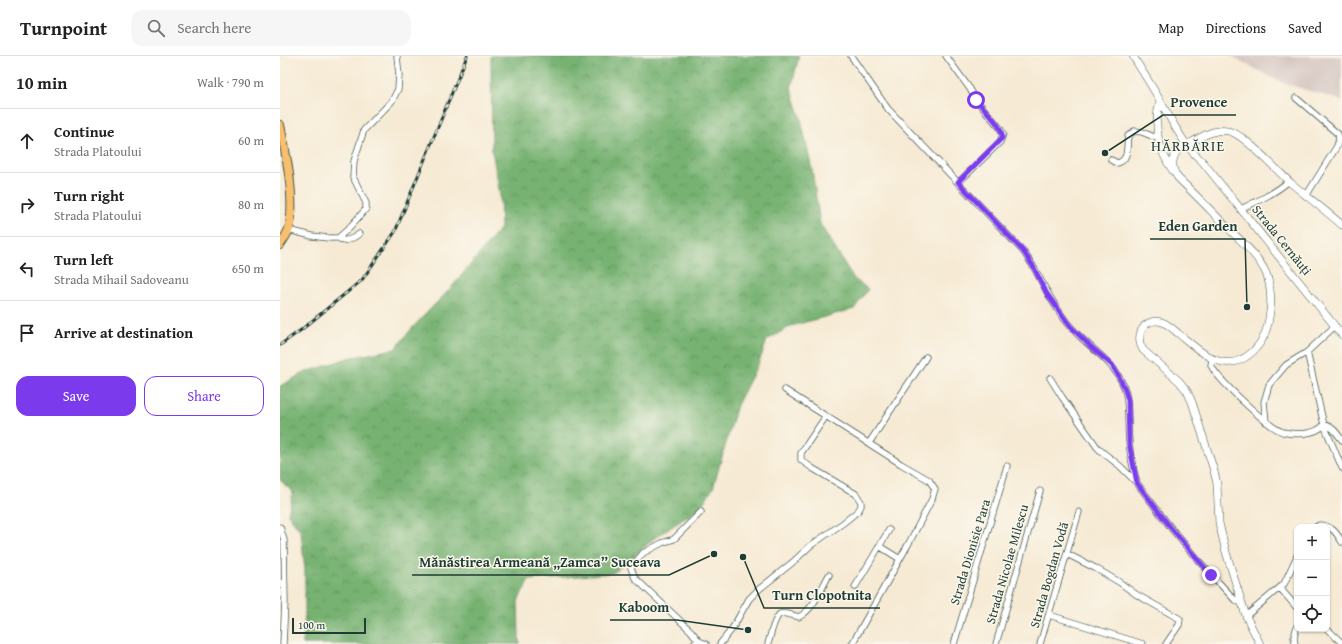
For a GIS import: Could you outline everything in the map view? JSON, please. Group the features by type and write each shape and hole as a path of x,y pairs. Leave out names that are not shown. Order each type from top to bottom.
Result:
{"main road":[{"path":"280,125 290,185 291,213 288,230 280,245"}],"street":[{"path":"338,238 366,209 366,203 354,177 354,161 364,130 392,101 398,89 399,75 397,56"},
{"path":"851,56 888,109 1023,251 1033,266 1047,294 1070,326 1112,365 1124,387 1128,400 1129,443 1137,483"},
{"path":"946,56 970,89 976,100 1000,128 1003,134 1000,142 958,182"},
{"name":"Strada Cernăuți","path":"1133,56 1188,145 1242,209 1342,335"},
{"path":"1296,98 1338,134 1339,139 1337,146 1306,196"},
{"path":"1160,101 1156,118 1159,140 1165,157 1175,173 1186,185 1249,248 1266,273 1269,286 1271,305 1268,326 1263,338 1256,347 1241,360 1230,363 1212,360 1170,326 1162,322 1148,323 1142,328 1139,336 1139,344 1143,350 1179,381 1192,402 1217,484 1218,511 1222,537 1246,616 1260,644"},
{"path":"1111,160 1117,163 1124,160 1127,150 1128,136 1134,131 1142,132 1159,140"},
{"path":"1175,173 1172,164 1173,158 1180,149 1210,133 1225,131 1233,132 1243,139 1306,196 1342,225"},
{"path":"1186,185 1178,172 1177,163 1180,155 1188,145"},
{"path":"1242,209 1282,187 1289,181"},
{"path":"288,230 312,236 338,238 345,241 359,234"},
{"path":"1266,422 1264,402 1269,386 1286,365 1307,352 1335,326"},
{"path":"1307,352 1324,425 1342,468"},
{"path":"869,443 926,357"},
{"path":"1212,360 1211,365 1214,370 1237,395 1272,427 1283,432 1299,433 1314,432 1320,430 1324,425"},
{"path":"1050,378 1064,401 1101,452 1120,466 1137,483 1196,558 1234,599 1242,602"},
{"path":"785,390 929,480 935,489 932,499 900,559 852,644"},
{"path":"720,644 732,629 750,599 758,590 793,562 810,546 858,511 861,506 861,502 856,494 812,468 802,460 801,453 826,416"},
{"path":"1324,425 1330,426 1342,440"},
{"name":"Strada Dionisie Para","path":"954,644 1007,466"},
{"name":"Strada Nicolae Milescu","path":"996,644 1040,491"},
{"path":"701,512 674,539 662,543 643,553 631,568 635,578 692,630 699,640 706,644"},
{"name":"Strada Bogdan Vodă","path":"1040,644 1079,512"},
{"path":"280,527 284,540 285,602 283,644"},
{"path":"1330,528 1336,533 1342,542"},
{"path":"855,587 889,530"},
{"path":"879,546 900,559"},
{"path":"1067,554 1106,574 1137,595 1179,618 1181,621 1166,644"},
{"path":"1246,616 1284,584 1295,560"},
{"path":"768,644 777,618 780,614 799,617 806,612 811,607 829,575"},
{"path":"1280,588 1294,604"},
{"path":"1049,615 1143,644"},
{"path":"1294,644 1295,632"},
{"path":"1330,632 1342,643"},
{"path":"693,644 699,640"}],"shaded area":[{"path":"1233,56 1342,56 1342,102 1337,99 1283,83 1236,59"}],"green space":[{"path":"491,56 799,56 791,88 800,115 812,170 820,224 854,279 868,289 854,309 791,326 767,340 759,362 737,405 713,488 699,509 656,537 613,573 529,580 518,601 520,644 303,644 305,571 301,532 288,514 293,492 280,480 280,386 304,373 348,358 395,349 414,326 450,289 501,228 500,194 492,151"}],"railway":[{"path":"280,345 301,330 362,280 395,232 467,56"}],"place":[{"name":"Provence","path":"1105,153"},
{"name":"Eden Garden","path":"1247,307"},
{"name":"Mănăstirea Armeană „Zamca” Suceava","path":"714,554"},
{"name":"Turn Clopotnita","path":"743,557"},
{"name":"Kaboom","path":"748,630"}],"district":[{"name":"HĂRBĂRIE","path":"1188,145"}],"route":[{"path":"976,100 996,122 1003,134 1000,142 958,182 1023,251 1033,266 1055,307 1070,326 1112,365 1124,387 1128,400 1129,443 1137,483 1171,528 1211,575"}]}
